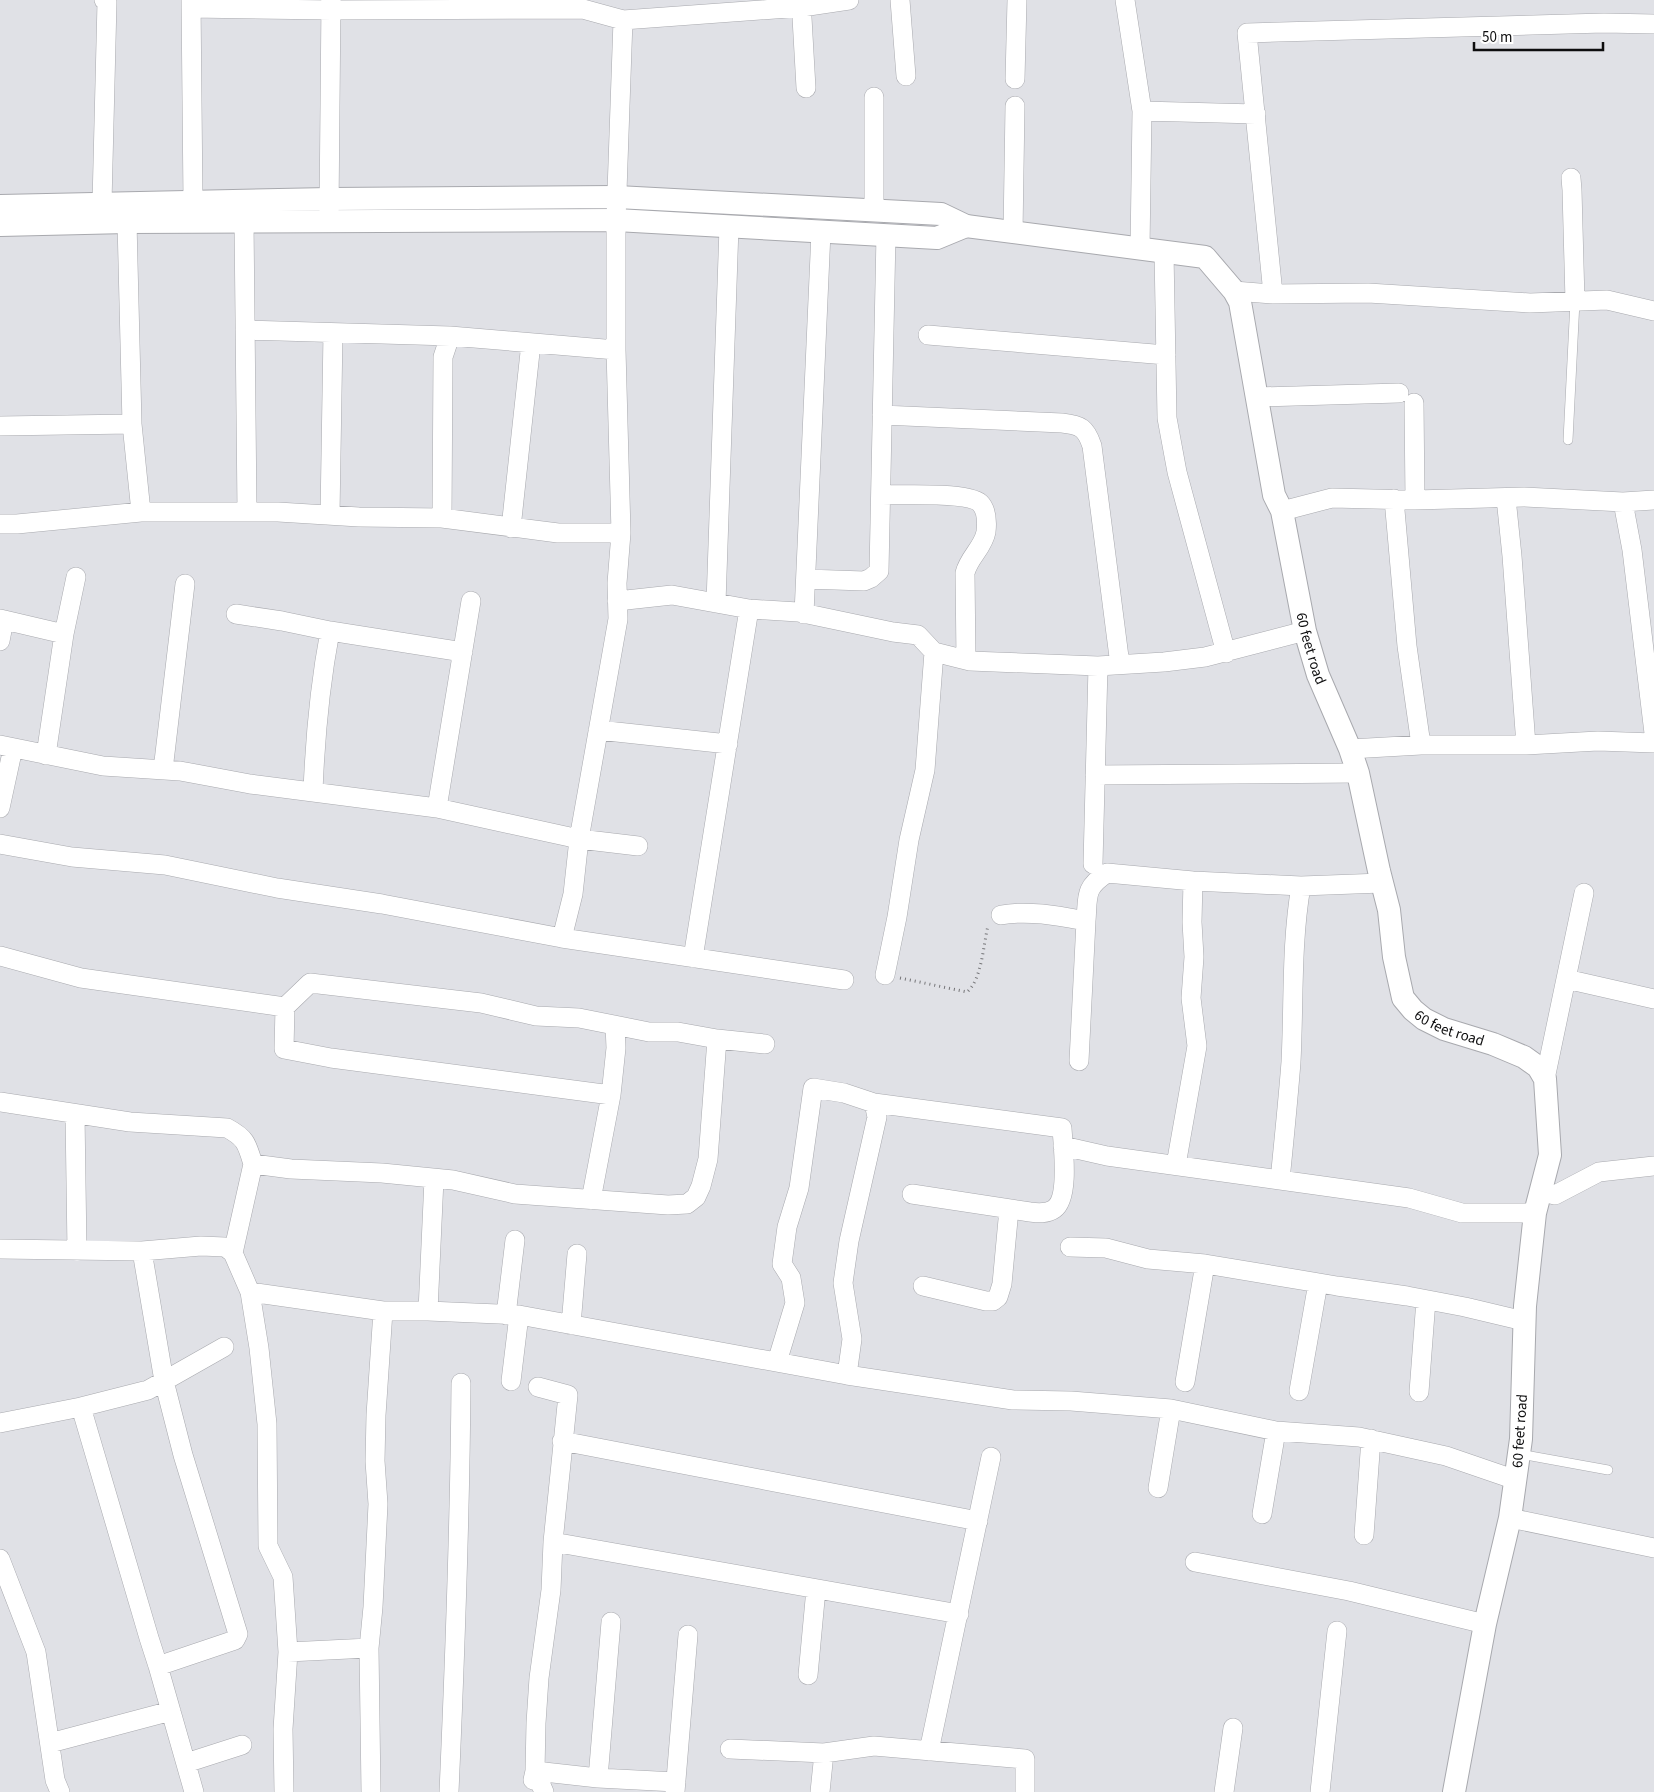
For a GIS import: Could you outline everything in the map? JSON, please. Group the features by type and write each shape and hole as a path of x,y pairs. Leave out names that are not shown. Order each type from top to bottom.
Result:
{"street":[{"path":"102,203 107,2 104,0"},
{"path":"193,201 191,4 582,4 623,20 684,8 801,4 849,0"},
{"path":"900,0 906,76"},
{"path":"1015,79 1017,0"},
{"path":"1125,0 1142,110 1140,249"},
{"path":"801,4 806,88"},
{"path":"329,210 332,5"},
{"path":"562,938 573,894 579,839 618,619 617,601 622,533 616,350 616,220 623,20"},
{"path":"1273,294 1247,33 1604,23 1654,24"},
{"path":"874,96 874,210"},
{"path":"1013,233 1015,106"},
{"path":"1142,110 1256,114"},
{"path":"1571,178 1575,301"},
{"path":"0,225 244,221 329,210 617,197 941,214 966,226 1164,252 1167,418 1177,472 1226,652"},
{"path":"0,206 193,201 329,210 616,220 937,238 966,226"},
{"path":"244,221 247,511"},
{"path":"127,222 132,424 141,512"},
{"path":"716,603 729,227"},
{"path":"804,614 821,232"},
{"path":"806,579 864,581 871,578 878,571 886,235"},
{"name":"60 feet road","path":"1164,252 1205,257 1234,291 1240,302 1274,495 1282,511 1306,631 1318,675 1350,749 1358,773 1389,910 1394,957 1402,998 1424,1019 1524,1057 1538,1067 1545,1079 1550,1155 1535,1213 1524,1320 1521,1439 1516,1480 1510,1518 1485,1624 1454,1792"},
{"path":"1234,291 1273,294 1368,293 1530,303 1608,300 1654,311"},
{"path":"245,330 450,336 616,350"},
{"path":"330,515 333,333"},
{"path":"928,335 1166,355"},
{"path":"442,518 443,357 450,336"},
{"path":"511,528 531,343"},
{"path":"1258,397 1406,398 1415,500"},
{"path":"882,415 1074,424 1088,434 1092,446 1120,665"},
{"path":"0,426 132,424"},
{"path":"881,495 974,499 981,504 985,511 986,534 982,546 968,564 966,573 966,660"},
{"path":"1282,511 1332,498 1415,500 1506,498 1623,502 1654,500"},
{"path":"1506,498 1526,745"},
{"path":"1394,499 1407,646 1421,745"},
{"path":"1623,502 1632,550 1654,732"},
{"path":"0,524 141,512 247,511 442,518 558,533 622,533"},
{"path":"46,755 64,634 76,577"},
{"path":"163,770 185,584"},
{"path":"617,601 672,594 749,609 804,614 893,632 918,635 934,652 966,660 1098,666 1164,662 1205,657 1306,631"},
{"path":"437,808 471,601"},
{"path":"694,958 749,609"},
{"path":"236,614 463,652"},
{"path":"0,641 2,619 64,634"},
{"path":"313,792 315,743 330,631"},
{"path":"885,975 897,917 909,840 925,770 934,652"},
{"path":"1093,864 1098,666"},
{"path":"598,730 728,744"},
{"path":"1350,749 1421,745 1526,745 1598,741 1654,743"},
{"path":"0,808 7,747 103,766 180,771 250,784 437,808 579,839 638,846"},
{"path":"1095,775 1358,773"},
{"path":"0,844 72,857 166,865 277,888 382,904 562,938 844,980"},
{"path":"1079,1061 1088,890 1095,880 1107,873 1193,881 1301,886 1382,883"},
{"path":"1176,1165 1197,1046 1191,998 1194,957 1192,922 1193,881"},
{"path":"1280,1180 1290,1062 1296,913 1301,886"},
{"path":"1545,1079 1584,893"},
{"path":"1002,915 1015,912 1086,921"},
{"path":"0,956 81,978 285,1007"},
{"path":"1566,980 1654,999"},
{"path":"611,1095 340,1060 284,1049 285,1007 310,983 481,1003 536,1016 579,1018 649,1032 678,1032 717,1039 764,1044"},
{"path":"591,1200 611,1095 616,1048 615,1025"},
{"path":"253,1164 290,1169 382,1173 453,1180 515,1194 668,1205 687,1204 696,1197 708,1159 717,1039"},
{"path":"777,1362 795,1303 791,1278 782,1264 787,1227 799,1188 814,1088 844,1093 874,1103 1062,1128 1064,1189 1060,1202 1053,1210 1045,1213 1030,1212 912,1194"},
{"path":"0,1102 130,1122 227,1128 240,1135 247,1144 253,1164 233,1253"},
{"path":"847,1375 852,1339 843,1283 849,1241 876,1124 877,1109 874,1103"},
{"path":"74,1114 77,1251"},
{"path":"1063,1146 1107,1156 1409,1198 1462,1213 1535,1213"},
{"path":"1540,1191 1555,1195 1599,1172 1654,1166"},
{"path":"428,1311 434,1179"},
{"path":"923,1286 986,1301 998,1297 1002,1284 1009,1209"},
{"path":"510,1380 515,1240"},
{"path":"0,1249 142,1251 201,1246 225,1247 233,1253 250,1292 259,1348 267,1424 268,1546 283,1577 288,1652 283,1729 284,1792"},
{"path":"1070,1246 1106,1248 1148,1259 1205,1264 1426,1300 1524,1320"},
{"path":"142,1251 164,1381 183,1455 238,1634 235,1640 158,1666"},
{"path":"571,1325 577,1254"},
{"path":"1185,1382 1205,1264"},
{"path":"1299,1391 1318,1283"},
{"path":"250,1292 383,1311 513,1315 847,1375 1012,1400 1170,1409 1276,1431 1359,1437 1446,1456 1516,1480"},
{"path":"1419,1392 1426,1300"},
{"path":"371,1792 370,1648 374,1608 377,1524 376,1415 383,1311"},
{"path":"0,1423 81,1407 148,1390 224,1347"},
{"path":"449,1792 460,1531 461,1383"},
{"path":"530,1792 535,1770 539,1678 551,1590 553,1542 568,1395 538,1387"},
{"path":"81,1407 194,1792"},
{"path":"1158,1488 1170,1409"},
{"path":"1262,1514 1276,1431"},
{"path":"1364,1535 1371,1439"},
{"path":"562,1441 978,1521"},
{"path":"929,1751 991,1457"},
{"path":"1510,1518 1654,1548"},
{"path":"553,1542 959,1614"},
{"path":"0,1559 36,1652 55,1780 60,1792"},
{"path":"1195,1562 1349,1591 1485,1624"},
{"path":"808,1675 816,1589"},
{"path":"598,1778 611,1622"},
{"path":"1320,1792 1337,1631"},
{"path":"535,1770 675,1787 688,1635"},
{"path":"288,1652 370,1648"},
{"path":"50,1743 171,1711"},
{"path":"1224,1792 1233,1728"},
{"path":"186,1763 242,1745"},
{"path":"730,1749 824,1753 874,1746 1025,1760 1025,1792"},
{"path":"820,1792 824,1753"},
{"path":"535,1770 544,1792"}],"lane":[{"path":"1568,440 1575,301"},
{"path":"1519,1454 1608,1470"}],"path":[{"path":"885,975 967,992 973,987 977,978 988,924 1002,915"}]}
